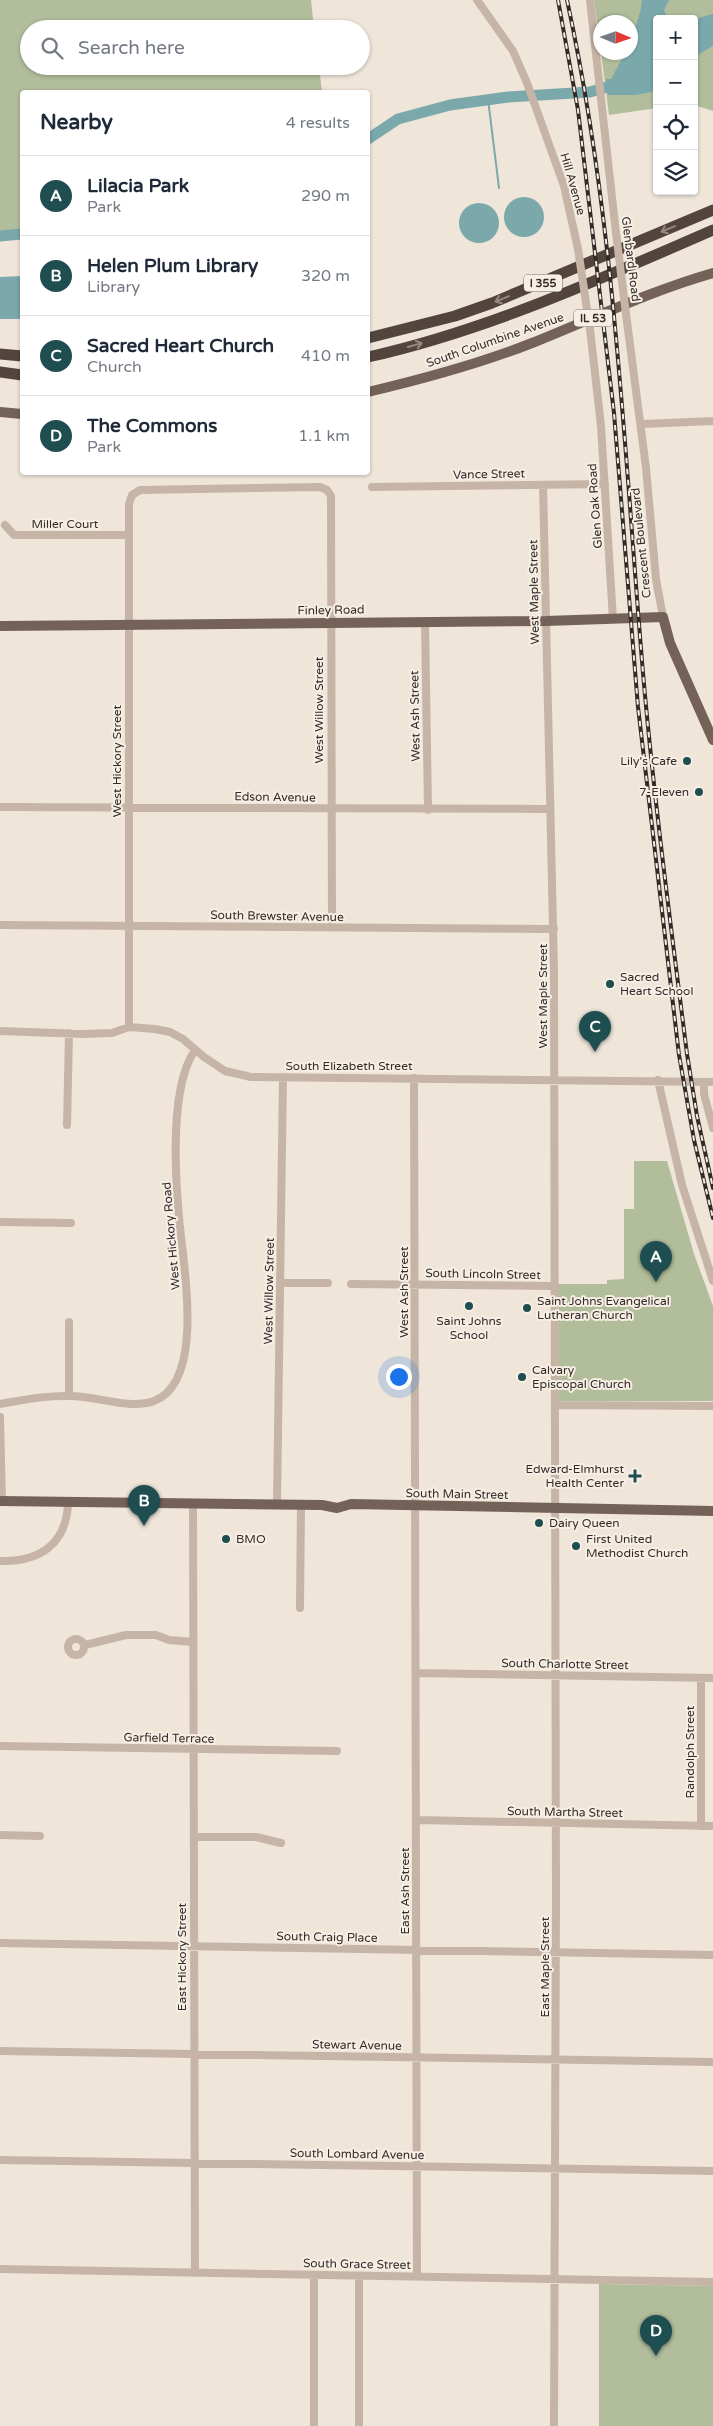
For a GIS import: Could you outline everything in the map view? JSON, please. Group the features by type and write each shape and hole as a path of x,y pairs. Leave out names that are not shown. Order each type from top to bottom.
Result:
{"highway":[{"name":"I 355","path":"370,337 455,316 492,303 713,210"},
{"name":"I 355","path":"370,355 447,336 498,320 564,295 713,230"},
{"path":"0,354 20,356"},
{"path":"0,372 20,375"}],"main road":[{"name":"South Columbine Avenue","path":"370,392 434,376 530,344 645,295 713,273"},
{"path":"0,412 20,414"},
{"name":"Finley Road","path":"0,626 546,621 663,617"},
{"name":"Crescent Boulevard","path":"663,617 670,643 713,740"},
{"name":"South Main Street","path":"1,1501 277,1504 322,1505 337,1508 351,1504 713,1511"}],"street":[{"name":"Hill Avenue","path":"477,0 514,51 564,186 578,248 597,390"},
{"name":"Glenbard Road","path":"590,0 616,233 641,424"},
{"name":"Glen Oak Road","path":"597,390 613,620"},
{"path":"641,424 713,421"},
{"name":"Crescent Boulevard","path":"641,424 656,579 663,617"},
{"name":"Vance Street","path":"372,487 605,484"},
{"name":"West Maple Street","path":"543,485 554,929 555,1508"},
{"name":"West Willow Street","path":"132,495 145,489 320,487 329,492 332,504 330,622 332,928"},
{"name":"West Hickory Street","path":"129,1028 129,504 132,495"},
{"name":"Miller Court","path":"5,525 14,535 129,535"},
{"name":"West Ash Street","path":"425,621 428,810"},
{"name":"Edson Avenue","path":"0,807 331,810 550,809"},
{"name":"South Brewster Avenue","path":"0,925 554,929"},
{"name":"South Elizabeth Street","path":"0,1031 69,1034 112,1032 129,1028 170,1032 225,1071 238,1075 713,1082"},
{"path":"67,1124 69,1034"},
{"name":"West Hickory Road","path":"69,1396 146,1403 170,1391 181,1370 188,1305 177,1190 179,1110 185,1070 195,1050"},
{"name":"West Willow Street","path":"277,1504 283,1077"},
{"name":"West Ash Street","path":"414,1078 415,1506"},
{"path":"658,1080 682,1185 713,1280"},
{"path":"704,1082 704,1094 713,1128"},
{"path":"0,1222 71,1223"},
{"path":"281,1282 328,1283"},
{"name":"South Lincoln Street","path":"351,1284 554,1286"},
{"path":"0,1404 49,1396 69,1396 69,1322"},
{"path":"555,1405 713,1406"},
{"path":"0,1417 1,1501"},
{"path":"0,1561 22,1561 38,1555 47,1549 60,1535 65,1525 68,1502"},
{"name":"East Hickory Street","path":"193,1504 195,2273"},
{"path":"300,1608 301,1505"},
{"name":"East Ash Street","path":"415,1506 417,2276"},
{"name":"East Maple Street","path":"554,2426 556,2280 555,1508"},
{"path":"85,1645 126,1635 156,1635 169,1640 193,1642"},
{"name":"South Charlotte Street","path":"416,1673 713,1678"},
{"name":"Randolph Street","path":"701,1826 702,1678"},
{"name":"Garfield Terrace","path":"0,1746 338,1751"},
{"name":"South Martha Street","path":"417,1820 713,1826"},
{"path":"0,1835 40,1836"},
{"path":"194,1837 256,1837 281,1844"},
{"name":"South Craig Place","path":"0,1943 713,1954"},
{"name":"Stewart Avenue","path":"0,2051 713,2062"},
{"name":"South Lombard Avenue","path":"0,2160 713,2171"},
{"name":"South Grace Street","path":"0,2269 713,2282"},
{"path":"314,2275 314,2426"},
{"path":"359,2276 359,2426"}],"green space":[{"path":"0,0 311,0 313,20 20,20 20,75 320,75 322,90 20,90 20,230 0,231"},
{"path":"594,0 713,0 713,111 698,106 698,15 653,15 653,109 609,115 602,60 638,60 638,15 596,15"},
{"path":"634,1161 667,1161 694,1254 713,1306 713,1401 559,1401 558,1284 607,1284 607,1280 624,1279 624,1209 634,1209"},
{"path":"599,2284 713,2286 713,2426 599,2426"}],"water":[{"path":"642,0 669,0 664,10 666,15 653,15 653,92 635,95 608,95 606,79 611,79 621,60 638,60 638,20"},
{"path":"713,14 713,46 698,55 698,18"},
{"path":"528,197 535,200 541,206 544,217 543,225 535,234 528,237 520,237 513,234 505,225 504,213 507,206 516,198"},
{"path":"483,203 490,206 496,212 499,223 498,231 490,240 483,243 475,243 468,240 460,231 459,219 462,212 471,204"},
{"path":"20,276 20,319 0,319 0,277"}],"waterway":[{"path":"370,138 398,119 450,105 508,97 590,92 621,83"},
{"path":"488,99 499,188"},
{"path":"0,236 20,234"}],"railway":[{"path":"558,0 578,110 614,413 638,707 679,1055 694,1140 713,1218"},
{"path":"567,0 583,83 607,251 616,335 647,721 669,911 687,1054 697,1116 713,1188"}],"place":[{"name":"Lily's Cafe","path":"687,761"},
{"name":"7-Eleven","path":"699,792"},
{"name":"Sacred Heart School","path":"610,984"},
{"name":"Sacred Heart Church","path":"595,1052"},
{"name":"Lilacia Park","path":"656,1282"},
{"name":"Saint Johns School","path":"469,1306"},
{"name":"Saint Johns Evangelical Lutheran Church","path":"527,1308"},
{"name":"Calvary Episcopal Church","path":"522,1377"},
{"name":"Edward-Elmhurst Health Center","path":"635,1476"},
{"name":"Dairy Queen","path":"539,1523"},
{"name":"Helen Plum Library","path":"144,1526"},
{"name":"BMO","path":"226,1539"},
{"name":"First United Methodist Church","path":"576,1546"},
{"name":"The Commons","path":"656,2356"}]}
